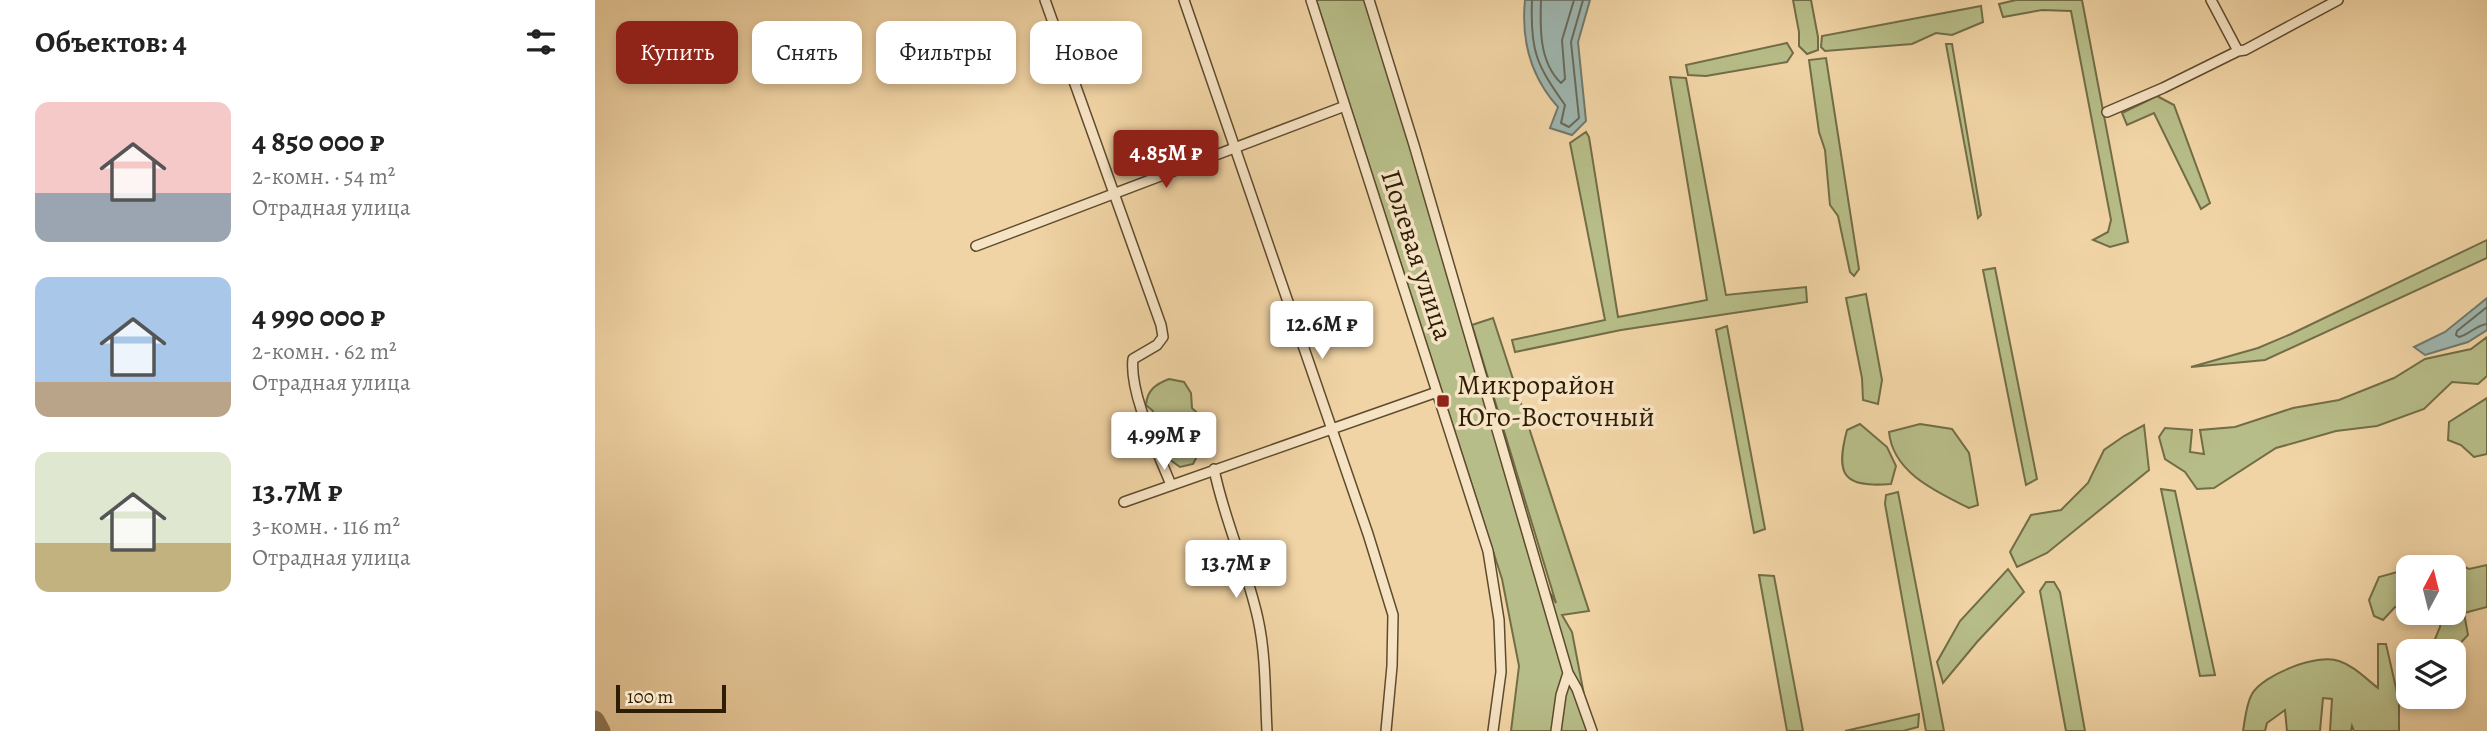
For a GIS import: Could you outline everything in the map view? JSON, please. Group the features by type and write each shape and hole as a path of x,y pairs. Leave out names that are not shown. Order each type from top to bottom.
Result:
{"street":[{"path":"1045,0 1161,325 1163,337 1157,345 1133,359 1132,365 1136,392 1171,485"},
{"path":"1184,0 1368,534 1393,615 1386,731"},
{"name":"Полевая улица","path":"1311,0 1489,551 1499,620 1501,672 1493,731"},
{"path":"1369,0 1568,673 1577,688 1592,731"},
{"path":"2211,0 2238,51"},
{"path":"2107,112 2245,50 2338,0"},
{"path":"976,246 1345,106"},
{"path":"1124,502 1331,431 1437,391"},
{"path":"1214,469 1219,494 1258,618 1263,654 1267,731"},
{"path":"1556,731 1561,695 1568,673"}],"green space":[{"path":"1316,0 1369,0 1543,581 1556,603 1472,325 1493,318 1589,611 1562,615 1572,632 1591,731 1511,731 1519,666 1502,579"},
{"path":"1793,0 1811,0 1818,50 1807,54 1799,46"},
{"path":"2016,0 2082,0 2128,242 2110,247 2093,240 2108,232 2111,220 2071,11 2042,10 2003,17 1999,4"},
{"path":"1981,6 1983,22 1952,35 1936,33 1912,44 1825,51 1821,47 1822,36"},
{"path":"1787,43 1793,53 1787,62 1706,76 1688,75 1686,65"},
{"path":"1946,44 1952,44 1981,215 1978,218"},
{"path":"1826,58 1859,269 1854,276 1850,272 1838,216 1830,205 1825,150 1819,132 1809,60"},
{"path":"1670,77 1686,78 1726,295 1806,287 1807,302 1621,330 1515,352 1512,340 1605,320 1570,143 1586,132 1589,137 1618,317 1707,300"},
{"path":"2157,96 2174,105 2210,203 2201,209 2154,113 2127,125 2122,113"},
{"path":"2487,240 2487,258 2265,360 2191,367 2258,348 2291,334"},
{"path":"1995,268 2037,479 2026,485 1983,270"},
{"path":"1866,294 1882,380 1878,404 1863,400 1862,378 1846,298"},
{"path":"1727,326 1765,529 1754,533 1716,330"},
{"path":"2487,337 2487,376 2478,384 2452,382 2424,409 2377,426 2336,431 2276,448 2214,488 2197,489 2185,472 2165,459 2159,437 2165,428 2192,430 2190,452 2204,454 2200,430 2235,427 2293,408 2339,400 2394,378 2425,359 2471,349"},
{"path":"1169,379 1184,382 1191,393 1192,408 1205,428 1204,442 1193,464 1180,467 1169,459 1150,424 1153,411 1146,405 1153,388"},
{"path":"2487,398 2487,454 2474,457 2461,445 2448,440 2449,422"},
{"path":"1860,424 1887,447 1896,466 1891,484 1862,484 1853,481 1843,468 1843,445 1847,430"},
{"path":"1920,424 1952,429 1969,453 1978,505 1969,508 1931,488 1908,470 1899,459 1889,432"},
{"path":"2144,425 2149,470 2047,553 2017,567 2010,552 2031,515 2061,510 2088,483 2104,450"},
{"path":"2161,489 2175,491 2215,675 2200,676"},
{"path":"1898,492 1944,731 1926,731 1885,504 1886,495"},
{"path":"2487,565 2487,607 2466,612 2466,568"},
{"path":"2008,569 2024,592 1943,683 1937,662 1960,621"},
{"path":"2396,572 2396,607 2383,620 2374,616 2369,600 2379,577"},
{"path":"1759,575 1774,576 1803,731 1787,731"},
{"path":"2046,582 2054,582 2060,592 2085,731 2066,731 2040,591"},
{"path":"2466,624 2468,635 2464,639 2435,639 2440,627"},
{"path":"2378,644 2386,644 2396,688 2399,731 2354,731 2352,726 2351,731 2330,731 2332,699 2323,698 2320,731 2287,731 2285,710 2267,723 2265,731 2243,731 2252,694 2267,680 2291,667 2318,660 2339,661 2355,669 2378,688"},
{"path":"1919,714 1918,727 1903,731 1845,731"}],"water":[{"path":"1525,0 1590,0 1578,42 1586,121 1572,135 1550,128 1558,107 1541,83 1530,57 1525,29"},
{"path":"2487,298 2487,330 2468,342 2425,355 2414,347 2445,332"}],"taxiway":[{"path":"595,720 601,731"}],"place":[{"name":"Микрорайон Юго-Восточный","path":"1443,401"}]}
